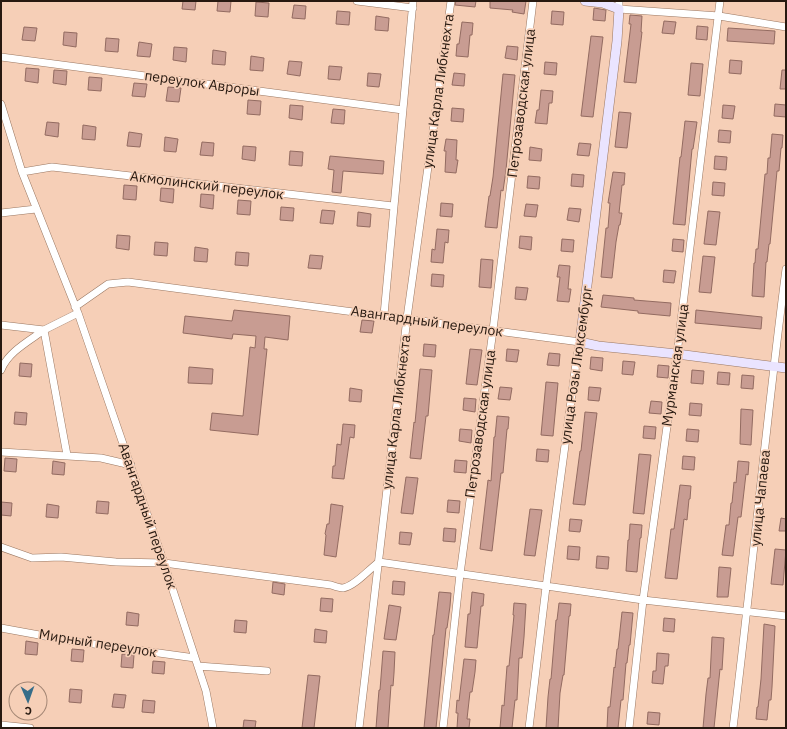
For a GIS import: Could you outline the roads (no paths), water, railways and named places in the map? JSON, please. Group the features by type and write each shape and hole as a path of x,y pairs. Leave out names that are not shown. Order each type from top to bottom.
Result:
{"main road":[{"path":"585,1 619,5"},
{"name":"улица Розы Люксембург","path":"580,342 617,41 619,5"},
{"name":"Авангардный переулок","path":"580,342 598,346 677,354 786,368"}],"street":[{"path":"357,1 413,5 384,315"},
{"name":"улица Карла Либкнехта","path":"359,728 407,318 451,1"},
{"name":"Петрозаводская улица","path":"443,728 460,574 493,330 534,1"},
{"name":"Мурманская улица","path":"629,728 643,600 677,354 720,1"},
{"path":"619,5 719,16 786,27"},
{"name":"переулок Авроры","path":"1,56 403,110"},
{"name":"Авангардный переулок","path":"1,104 22,172 76,310 131,465 206,690 213,728"},
{"name":"Акмолинский переулок","path":"22,172 52,167 393,206"},
{"path":"1,213 36,209"},
{"name":"улица Чапаева","path":"734,728 786,269"},
{"name":"Авангардный переулок","path":"76,310 108,284 128,282 580,342"},
{"path":"1,370 4,362 13,353 44,330 76,310"},
{"path":"1,325 44,330"},
{"path":"44,330 67,455"},
{"name":"улица Розы Люксембург","path":"530,728 546,587 580,342"},
{"path":"1,452 101,458 131,465"},
{"path":"1,546 32,558 61,557 116,562 164,563 331,585 342,588 354,584 379,562 643,600 786,616"},
{"name":"Мирный переулок","path":"1,628 195,658"},
{"path":"198,666 267,671"},
{"path":"1,725 30,728"}]}
